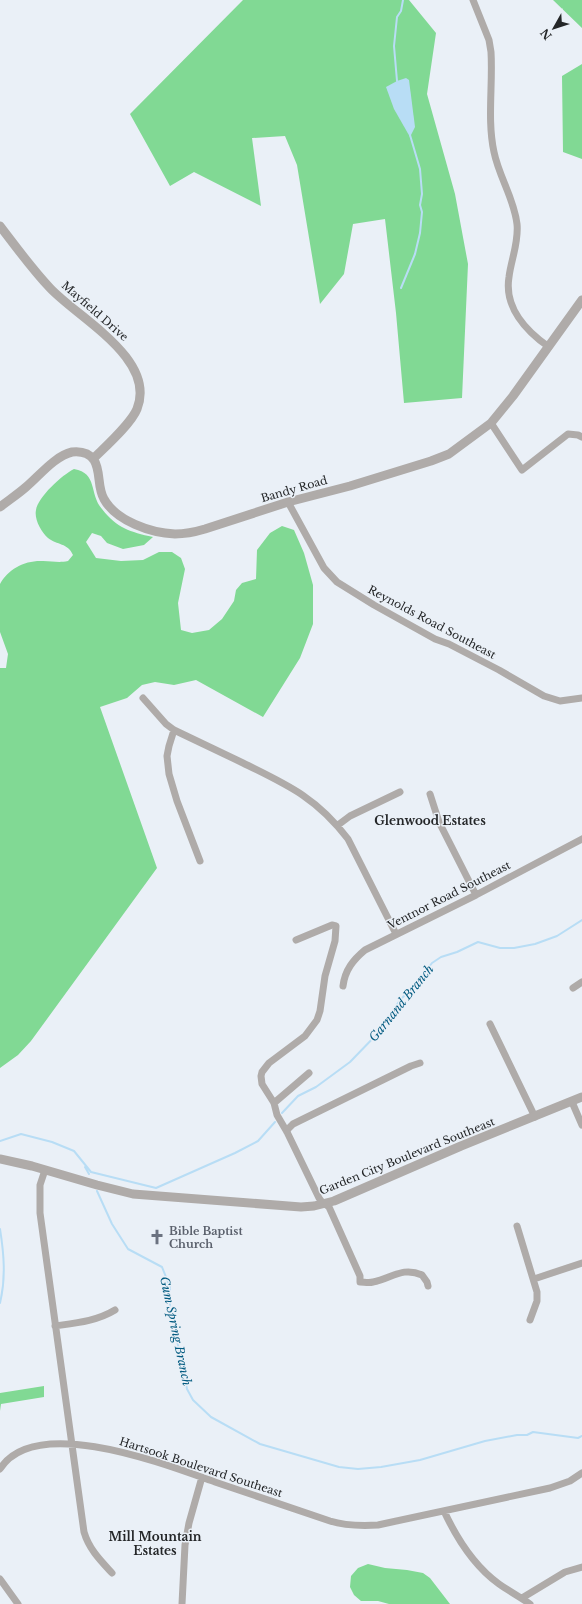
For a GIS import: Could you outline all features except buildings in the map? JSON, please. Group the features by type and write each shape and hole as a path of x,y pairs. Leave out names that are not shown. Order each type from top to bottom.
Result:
{"street":[{"path":"473,0 489,40 491,52 492,138 494,154 515,208 518,226 516,248 508,278 508,294 516,314 525,326 549,347"},
{"name":"Mayfield Drive","path":"0,226 50,288 121,350 134,369 139,386 139,402 137,410 132,419 93,459"},
{"name":"Bandy Road","path":"93,459 97,469 101,491 109,506 126,520 139,526 167,533 182,534 204,529 288,502 350,486 431,462 449,454 491,424 549,347 582,300"},
{"path":"491,424 522,470 568,434 582,437"},
{"path":"0,507 64,456 71,453 83,452 93,459"},
{"name":"Reynolds Road Southeast","path":"288,502 324,568 337,582 374,605 428,635 449,644 544,696 560,701 582,698"},
{"path":"143,698 162,720 174,730 294,788 311,800 338,825 362,864 396,934"},
{"path":"174,730 167,756 169,774 200,861"},
{"path":"338,825 350,816 400,792"},
{"path":"430,794 439,822 476,895"},
{"name":"Ventnor Road Southeast","path":"343,986 346,972 358,956 365,950 476,895 582,839"},
{"path":"296,940 332,925 336,926 335,941 325,976 320,1011 317,1020 305,1036 277,1056 262,1072 261,1081 274,1103 277,1115 287,1132 319,1198 329,1207 360,1276 360,1282 372,1282 392,1275 409,1272 422,1275 428,1286"},
{"path":"573,988 582,982"},
{"path":"490,1024 535,1117"},
{"path":"287,1132 293,1124 420,1063"},
{"path":"274,1103 309,1073"},
{"name":"Garden City Boulevard Southeast","path":"0,1159 45,1170 110,1189 147,1196 242,1201 301,1207 325,1204 461,1146 582,1097"},
{"path":"572,1102 582,1125"},
{"path":"45,1170 41,1181 39,1196 55,1326 84,1532 95,1555 112,1573"},
{"path":"517,1226 537,1292 537,1301 530,1320"},
{"path":"534,1279 582,1263"},
{"path":"55,1326 89,1321 100,1318 115,1310"},
{"name":"Hartsook Boulevard Southeast","path":"0,1469 8,1459 23,1449 54,1444 91,1446 124,1452 330,1521 352,1526 378,1525 560,1486 582,1473"},
{"path":"182,1604 185,1544 189,1523 202,1477"},
{"path":"444,1511 461,1543 474,1560 499,1584 530,1604"},
{"path":"522,1598 565,1572 582,1567"},
{"path":"0,1579 18,1604"}],"green space":[{"path":"243,0 409,0 436,33 427,94 455,194 468,264 462,398 404,403 396,313 385,219 353,224 344,274 320,304 297,165 285,136 252,138 261,206 194,172 170,186 130,114"},
{"path":"553,0 582,0 582,28"},
{"path":"582,64 582,159 563,152 562,76"},
{"path":"74,469 82,471 90,479 98,503 113,521 131,531 153,537 144,545 123,549 107,543 101,536 92,533 86,542 96,558 121,561 143,560 159,552 172,552 181,558 185,569 178,603 181,630 192,633 209,630 222,619 234,601 236,590 242,583 256,579 257,550 270,533 282,526 294,530 304,553 313,585 313,624 300,658 263,717 196,680 174,685 155,682 142,685 127,698 100,707 157,868 31,1041 18,1055 0,1068 0,668 6,668 8,654 0,632 0,584 12,570 18,566 36,561 68,561 73,555 68,548 51,540 45,535 36,517 36,510 41,499 57,481"},
{"path":"44,1386 44,1397 1,1404 0,1411 0,1393"},
{"path":"368,1564 385,1568 423,1573 430,1578 450,1604 389,1604 378,1601 361,1601 354,1595 350,1587 351,1576 358,1568"}],"water":[{"path":"406,78 409,80 415,127 410,137 394,109 386,87"}],"waterway":[{"path":"398,82 394,46 397,17 401,11 403,0"},
{"path":"401,288 415,254 420,233 422,212 420,205 422,194 420,169 410,135"},
{"name":"Garnand Branch","path":"282,1113 298,1096 316,1087 350,1062 379,1032 400,1000 415,985 432,963 441,957 457,952 478,942 500,948 514,948 535,944 557,936 582,920"},
{"name":"Garnand Branch","path":"0,1141 21,1134 52,1142 74,1151 91,1172 156,1188 235,1153 258,1141 275,1122"},
{"name":"Gum Spring Branch","path":"85,1167 89,1174"},
{"name":"Gum Spring Branch","path":"97,1191 112,1224 128,1249 162,1267 170,1287 170,1306 187,1389 193,1400 211,1417 260,1444 339,1467 358,1469 381,1467 420,1460 485,1441 517,1435 527,1435 533,1432 578,1438 582,1436"},
{"path":"0,1229 4,1266 0,1303"}],"place":[{"name":"Bible Baptist Church","path":"157,1237"}],"district":[{"name":"Glenwood Estates","path":"430,820"},
{"name":"Mill Mountain Estates","path":"155,1543"}]}
